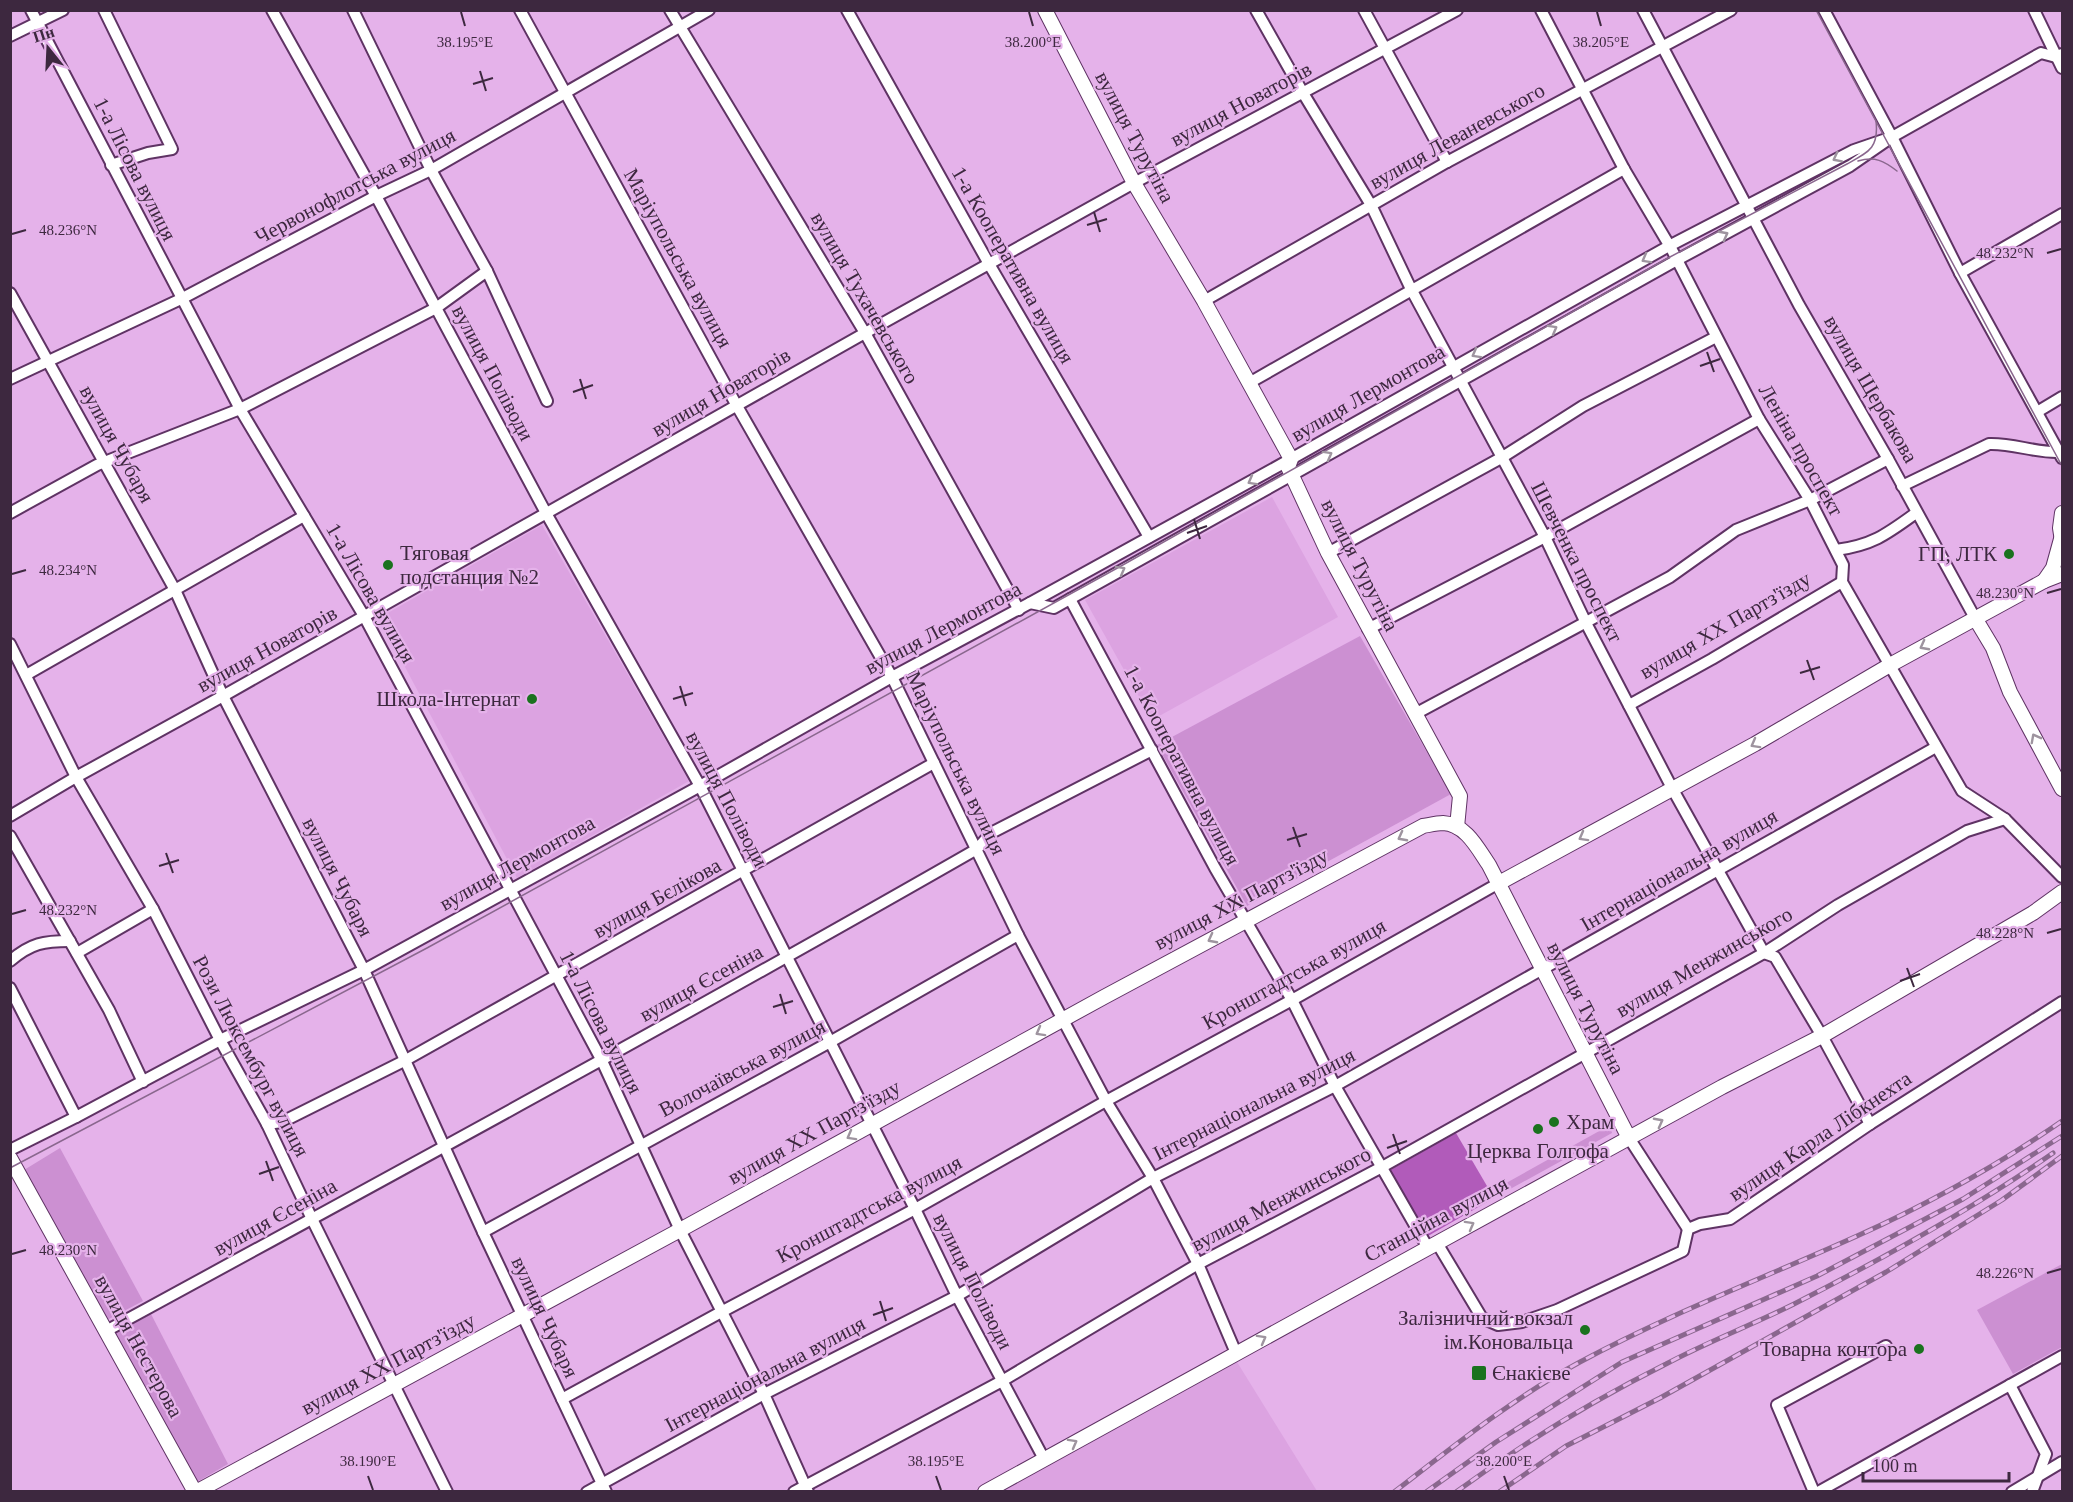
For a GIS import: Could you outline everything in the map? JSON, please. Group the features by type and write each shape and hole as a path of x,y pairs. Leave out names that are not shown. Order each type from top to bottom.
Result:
{"street":[{"name":"1-а Лісова вулиця","path":"31,10 240,408 364,616 602,1061 680,1230 764,1394 807,1488"},
{"path":"10,36 63,10"},
{"path":"104,10 172,149 148,153 111,165"},
{"name":"вулиця Поліводи","path":"272,10 376,196 546,513 700,786 957,1296 1044,1459"},
{"path":"353,10 431,170 487,271 547,401"},
{"name":"Маріупольська вулиця","path":"520,10 737,406 892,676 1062,1020 1106,1101 1153,1178 1198,1264 1236,1353"},
{"name":"вулиця Тухачевського","path":"670,10 865,333 1019,609"},
{"name":"Червонофлотська вулиця","path":"10,379 181,299 376,196 431,170 709,10"},
{"name":"1-а Кооперативна вулиця","path":"847,10 989,264 1149,537"},
{"name":"вулиця Турутіна","path":"1045,10 1134,183 1204,301 1291,459 1288,466 1328,553 1460,796 1457,827 1470,837 1499,882 1629,1138"},
{"name":"Шевченка проспект","path":"1256,10 1371,206 1453,368 1545,537 1672,788 1764,953 1775,957 1870,1124"},
{"path":"1364,10 1447,162"},
{"name":"вулиця Новаторів","path":"10,816 1134,183 1456,10"},
{"name":"Леніна проспект","path":"1541,10 1624,169 1677,260 1759,419 1810,500 1843,565 1842,582 1962,791 2005,819 2062,878"},
{"name":"вулиця Щербакова","path":"1643,10 1745,205 1843,384 1888,459 1993,648 2010,692 2062,789"},
{"name":"вулиця Леваневського","path":"1204,301 1447,162 1731,10"},
{"path":"1824,10 1892,137 1960,273 2061,455"},
{"path":"2034,10 2060,55 2062,68"},
{"path":"2049,39 2041,53 2060,55"},
{"name":"вулиця Лермонтова","path":"1070,599 1850,166 1892,137 2041,53"},
{"name":"вулиця Лермонтова","path":"10,1150 220,1040 364,970 700,786 892,676 1019,609 1291,459 1745,205 1854,150 1892,137"},
{"path":"1249,383 1624,169"},
{"path":"1960,273 2062,214"},
{"path":"10,513 98,465 240,408 436,308 487,271"},
{"name":"вулиця Чубаря","path":"10,293 175,590 223,696 364,970 483,1232 604,1487"},
{"path":"1328,553 1501,458 1583,406 1716,337"},
{"path":"2037,412 2062,396"},
{"path":"1368,629 1545,537 1759,419"},
{"path":"1902,486 1989,444 2005,443 2061,455"},
{"path":"1415,714 1670,577 1736,530 1810,500 1888,459"},
{"path":"1836,550 1859,547 1886,535 1916,513"},
{"path":"2043,581 2053,568 2062,540 2060,528 2062,513"},
{"path":"26,675 304,516"},
{"name":"Кронштадтська вулиця","path":"562,1399 915,1209 1106,1101 1292,1000 1499,882 1755,744 1890,664 2043,581 2062,574"},
{"name":"вулиця XX Партз'їзду","path":"1629,705 1842,582"},
{"path":"1030,603 1054,608 1070,599"},
{"name":"1-а Кооперативна вулиця","path":"1070,599 1215,868 1292,1000 1335,1086 1382,1167 1432,1245"},
{"name":"Рози Люксембург вулиця","path":"10,644 76,777 153,909 220,1040 267,1124 447,1491"},
{"name":"Інтернаціональна вулиця","path":"587,1491 604,1487 764,1394 957,1296 1153,1178 1335,1086 1936,747"},
{"name":"вулиця Єсеніна","path":"106,1331 788,957 977,849 991,833 1152,750"},
{"name":"вулиця Бєлікова","path":"267,1124 282,1122 404,1061 934,763"},
{"name":"вулиця Менжинського","path":"794,1491 807,1488 1002,1381 1198,1264 1382,1167 1764,953 1838,905 1967,831 2005,819"},
{"name":"вулиця XX Партз'їзду","path":"196,1491 1423,826 1443,823 1457,827"},
{"path":"10,836 109,1010 143,1082"},
{"name":"Станційна вулиця","path":"985,1491 1432,1245 1822,1036 2032,913 2062,892"},
{"path":"77,953 153,909"},
{"name":"Волочаївська вулиця","path":"483,1232 831,1042 1018,935"},
{"path":"10,961 21,951 45,941 70,941"},
{"path":"11,989 76,1117"},
{"name":"вулиця Карла Лібкнехта","path":"1688,1229 1700,1224 1730,1219 1870,1124 2062,1002"},
{"path":"1432,1245 1482,1318 1498,1325 1522,1322 1557,1310 1683,1251 1688,1229 1629,1138"},
{"name":"вулиця Нестерова","path":"10,1158 196,1491"},
{"path":"1886,1346 1777,1405 1816,1491 2062,1356"},
{"path":"2010,1384 2046,1454 2032,1491"},
{"path":"2012,1491 2062,1462"}],"shaded area":[{"path":"1272,497 1338,617 1152,720 1085,600"},
{"name":"Школа-Інтернат","path":"542,525 689,781 517,878 379,618"},
{"path":"1360,636 1451,794 1247,906 1157,745"},
{"path":"1610,1125 1612,1133 1494,1198 1490,1192"},
{"path":"1456,1133 1494,1198 1428,1236 1390,1170"},
{"path":"60,1148 143,1301 107,1320 24,1170"},
{"path":"2062,1264 2062,1347 2013,1374 1977,1310"},
{"path":"151,1314 228,1464 197,1482 114,1334"},
{"path":"1237,1362 1317,1491 1002,1491"}],"tram line":[{"path":"1816,10 2062,466"},
{"path":"10,1168 427,948 1121,566 1668,258 1855,160 1867,152 1874,143 1877,130 1876,121"},
{"path":"1858,161 1879,160 1897,171"}],"railway":[{"path":"1394,1492 1508,1407 1580,1362 1682,1312 1910,1211 1988,1168 2062,1121"},
{"path":"1426,1492 1496,1442 1622,1362 1817,1276 1963,1199 2062,1136"},
{"path":"1456,1492 1532,1440 1585,1408 1638,1378 1778,1312 1860,1269 1958,1214 2053,1153"},
{"path":"1499,1492 1566,1446 1660,1398 1886,1272 2002,1200 2062,1156"}],"place":[{"name":"ГП, ЛТК","path":"2009,554"},
{"name":"Тяговая подстанция №2","path":"388,565"},
{"name":"Школа-Інтернат","path":"532,699"},
{"name":"Храм","path":"1554,1122"},
{"name":"Церква Голгофа","path":"1538,1129"},
{"name":"Залізничний вокзал ім.Коновальца","path":"1585,1330"},
{"name":"Товарна контора","path":"1919,1349"},
{"name":"Єнакієве","path":"1479,1373"}]}
